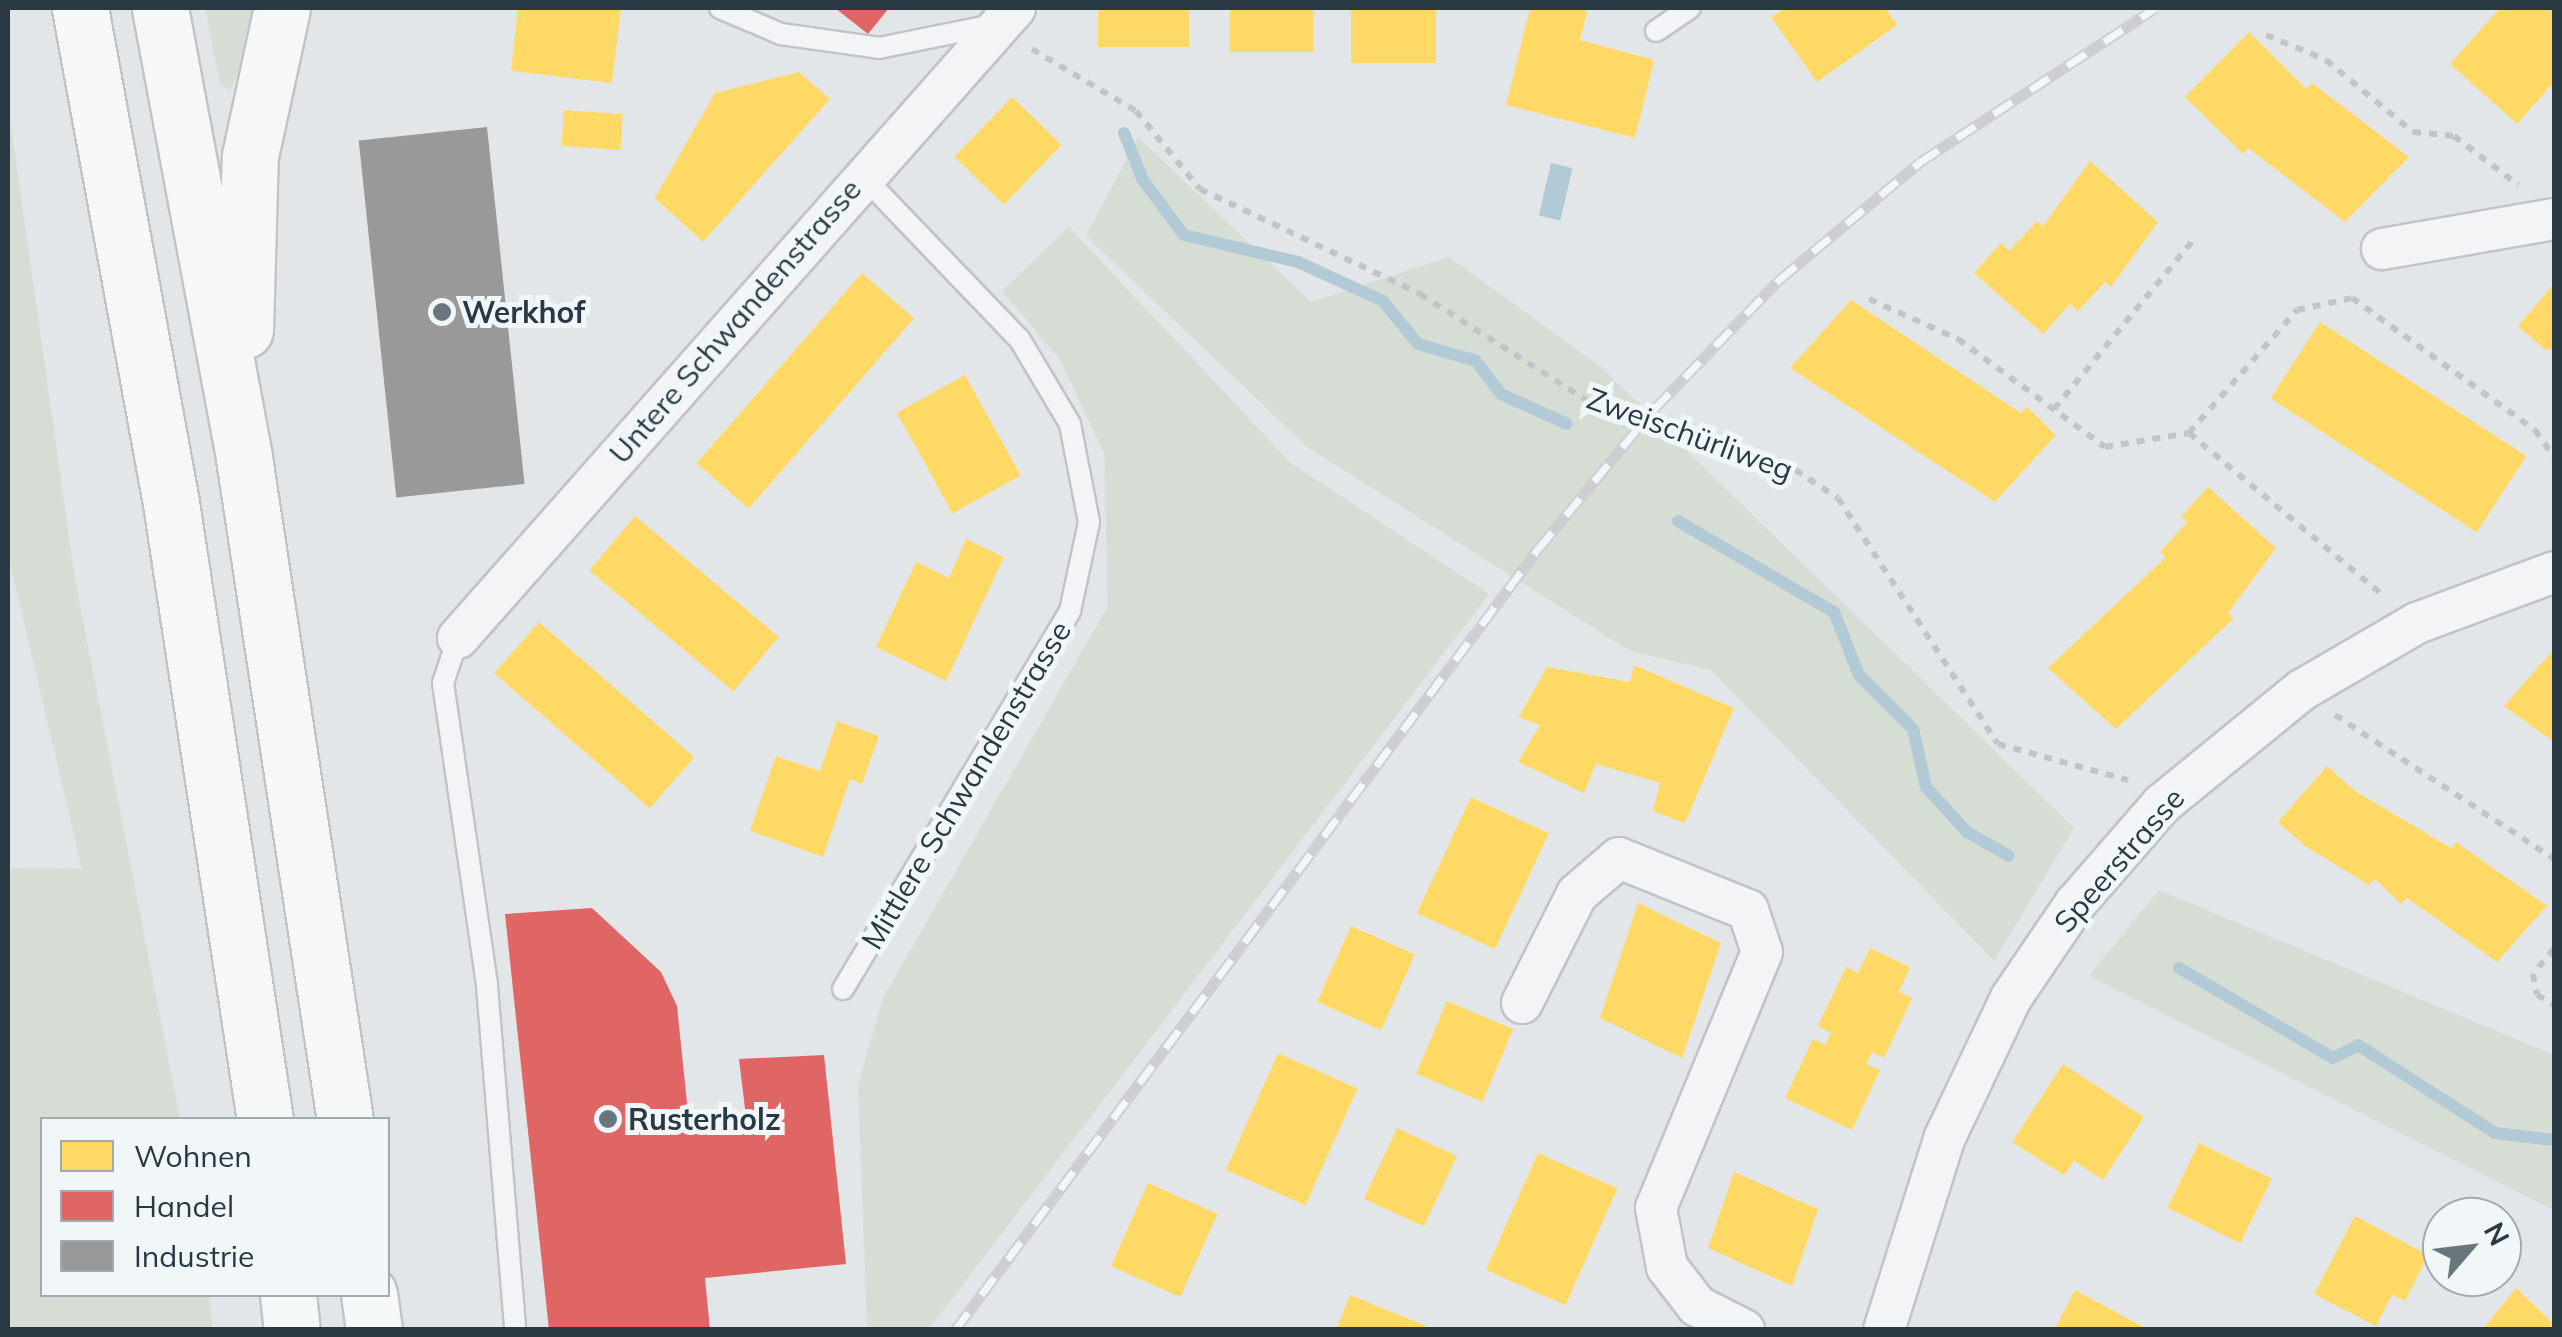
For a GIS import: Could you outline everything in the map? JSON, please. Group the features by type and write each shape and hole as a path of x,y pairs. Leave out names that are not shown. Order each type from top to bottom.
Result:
{"highway":[{"path":"80,8 174,523 265,1117"},
{"path":"160,8 244,458 344,1117"},
{"path":"244,458 250,156 282,8"},
{"path":"288,1297 292,1330"},
{"path":"369,1297 374,1330"}],"street":[{"name":"Untere Schwandenstrasse","path":"458,638 1007,16"},
{"path":"2382,249 2554,220"},
{"name":"Speerstrasse","path":"1884,1330 1945,1137 2012,998 2074,904 2162,804 2302,690 2417,623 2554,572"},
{"path":"1522,1003 1578,894 1619,858 1748,910 1762,952 1656,1208 1667,1267 1698,1306 1744,1330"}],"lane":[{"path":"720,8 781,34 879,48 1007,16"},
{"path":"1656,31 1690,8"},
{"name":"Mittlere Schwandenstrasse","path":"843,990 1070,610 1089,522 1070,424 1020,340 862,176"},
{"path":"458,638 443,683 486,986 515,1330"}],"path":[{"name":"Zweischürliweg","path":"1007,16 1136,111 1200,188 1420,294 1594,405 1782,461 1838,498 1998,744 2117,772 2162,804"},
{"path":"2266,34 2326,60 2413,132 2454,136 2526,191"},
{"path":"2054,409 2194,239"},
{"path":"1869,299 1958,338 2105,447 2189,433 2297,310 2352,298 2536,430 2554,458"},
{"path":"2189,433 2417,623"},
{"path":"2302,690 2554,859"},
{"path":"2554,949 2533,974 2537,995 2554,1005"}],"shaded area":[{"path":"205,8 263,8 230,91 220,84"},
{"path":"8,105 75,579 180,1117 40,1117 40,1297 210,1297 212,1329 8,1329 8,868 82,869 8,555"},
{"path":"1138,137 1311,302 1449,257 1601,367 2074,828 1994,961 1711,670 1630,651 1307,447 1086,236"},
{"path":"1069,227 1291,463 1489,594 929,1329 867,1329 858,1085 883,998 1108,606 1104,453 1060,360 1002,291"},
{"path":"2159,890 2554,1055 2554,1210 2089,976"}],"water":[{"path":"1551,163 1572,168 1560,221 1539,216"}],"building: Wohnen":[{"path":"518,8 621,8 612,83 511,71"},
{"path":"1098,8 1189,8 1189,47 1098,47"},
{"path":"1230,8 1313,8 1313,52 1230,52"},
{"path":"1351,8 1436,8 1436,63 1351,63"},
{"path":"1530,8 1588,8 1580,40 1654,60 1635,138 1506,105"},
{"path":"1785,8 1885,8 1897,25 1817,82 1771,17"},
{"path":"2500,8 2554,8 2554,82 2517,124 2450,64"},
{"path":"2249,32 2306,89 2312,83 2409,157 2345,222 2248,148 2243,154 2185,97"},
{"path":"799,72 830,99 703,242 655,198 715,93"},
{"path":"1012,97 1062,145 1004,205 954,157"},
{"path":"564,110 623,114 620,150 561,146"},
{"path":"2090,161 2158,222 2111,287 2105,282 2078,311 2070,304 2043,334 1974,273 2001,243 2009,251 2037,221 2043,226"},
{"path":"862,273 914,318 749,508 697,463"},
{"path":"2554,284 2554,348 2545,350 2518,326"},
{"path":"1851,300 2021,413 2027,407 2056,435 1995,502 1790,368"},
{"path":"2320,322 2526,456 2477,532 2270,398"},
{"path":"965,375 1021,476 953,513 897,413"},
{"path":"2208,487 2276,548 2228,613 2233,619 2116,729 2048,668 2166,557 2160,552 2187,522 2181,517"},
{"path":"635,516 779,637 733,691 589,570"},
{"path":"966,539 1004,557 946,681 876,647 916,562 949,578"},
{"path":"539,622 694,757 650,808 494,673"},
{"path":"2554,649 2554,742 2504,706"},
{"path":"1634,665 1734,708 1685,823 1653,811 1660,783 1596,764 1584,793 1518,762 1540,725 1519,717 1547,667 1630,682"},
{"path":"837,721 879,736 862,784 850,779 823,857 750,831 776,756 820,771"},
{"path":"2327,766 2355,791 2451,848 2456,842 2547,906 2497,962 2407,898 2401,904 2375,879 2369,885 2305,846 2278,822"},
{"path":"1471,797 1549,833 1495,949 1417,913"},
{"path":"1638,903 1721,943 1682,1058 1600,1018"},
{"path":"1351,926 1415,954 1381,1030 1317,1002"},
{"path":"1870,948 1910,967 1899,992 1912,998 1884,1058 1872,1052 1866,1064 1880,1070 1852,1130 1785,1098 1813,1039 1825,1045 1831,1033 1818,1026 1846,967 1858,973"},
{"path":"1447,1001 1513,1029 1482,1102 1416,1074"},
{"path":"1278,1053 1357,1088 1305,1205 1226,1170"},
{"path":"2063,1064 2144,1117 2103,1180 2074,1161 2064,1175 2012,1142"},
{"path":"1397,1128 1457,1156 1424,1227 1364,1199"},
{"path":"2199,1143 2272,1179 2240,1243 2167,1208"},
{"path":"1538,1153 1617,1188 1565,1305 1486,1270"},
{"path":"1734,1172 1818,1209 1792,1286 1708,1248"},
{"path":"1148,1183 1217,1214 1180,1297 1111,1266"},
{"path":"2355,1216 2422,1252 2422,1267 2405,1301 2392,1295 2376,1326 2314,1294"},
{"path":"2075,1290 2149,1330 2054,1330"},
{"path":"2522,1294 2554,1324 2554,1330 2482,1330 2509,1297 2522,1297"},
{"path":"1350,1295 1426,1326 1425,1330 1336,1330"}],"building: Handel":[{"path":"835,8 889,8 868,34"},
{"name":"Rusterholz","path":"592,908 661,972 677,1006 689,1122 746,1117 739,1059 824,1055 846,1264 705,1278 710,1330 549,1330 505,914"}],"building: Industrie":[{"name":"Werkhof","path":"487,127 525,484 396,498 359,140"}],"waterway":[{"path":"1124,133 1143,180 1184,235 1298,262 1383,301 1418,344 1476,361 1501,394 1567,424"},
{"path":"1678,521 1834,612 1859,675 1913,729 1926,787 1967,832 2009,856"},
{"path":"2179,968 2333,1058 2358,1045 2495,1133 2554,1140"}],"railway":[{"path":"955,1330 1538,549 1654,409 1779,280 1920,162 2155,8"}],"place":[{"name":"Werkhof","path":"442,312"},
{"name":"Rusterholz","path":"608,1119"}]}
